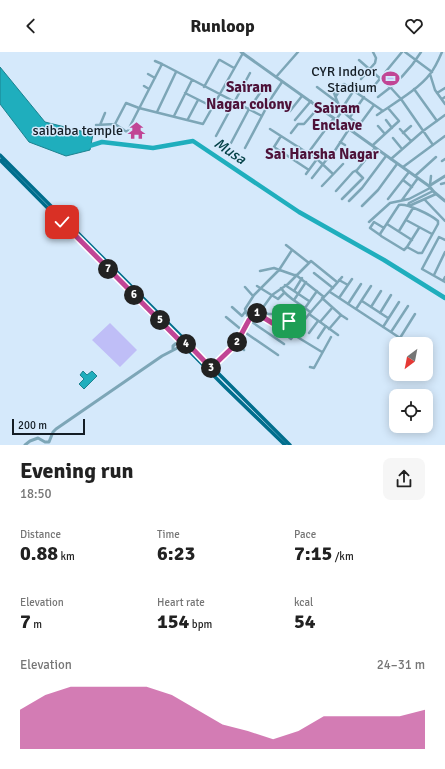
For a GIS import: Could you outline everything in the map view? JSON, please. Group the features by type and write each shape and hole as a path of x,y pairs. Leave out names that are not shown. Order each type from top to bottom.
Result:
{"main road":[{"path":"0,155 285,445"},
{"path":"0,160 181,339"},
{"path":"210,369 290,445"}],"street":[{"path":"115,124 125,104 203,124 242,52 403,167 431,188 445,201"},
{"path":"276,77 298,52"},
{"path":"360,79 375,62 376,58 373,52"},
{"path":"369,92 404,52 431,73 437,93 445,104"},
{"path":"378,97 391,88 416,60 421,52"},
{"path":"377,115 414,89 431,73 442,52"},
{"path":"204,87 219,60 234,68"},
{"path":"359,60 391,88 401,99 433,145"},
{"path":"155,61 262,116"},
{"path":"96,125 115,124 128,132 162,64"},
{"path":"157,112 176,72"},
{"path":"148,74 155,78"},
{"path":"216,136 250,74"},
{"path":"174,116 192,80"},
{"path":"245,148 272,97 282,82"},
{"path":"335,96 344,84 383,111"},
{"path":"144,86 149,89"},
{"path":"317,87 337,102"},
{"path":"332,87 341,111 360,124 374,105"},
{"path":"437,93 445,88"},
{"path":"414,89 437,121"},
{"path":"231,143 249,109 262,90"},
{"path":"308,153 341,111 354,90"},
{"path":"186,93 213,107"},
{"path":"290,111 302,96"},
{"path":"350,117 364,98"},
{"path":"188,119 198,100"},
{"path":"295,120 311,101"},
{"path":"291,133 298,124 304,124 318,107"},
{"path":"336,191 353,172 356,171 374,146 399,121 388,108"},
{"path":"100,125 105,113"},
{"path":"391,159 402,148 445,115"},
{"path":"386,120 392,128"},
{"path":"378,126 385,134"},
{"path":"403,133 411,126"},
{"path":"270,129 317,159 333,174"},
{"path":"334,152 349,129"},
{"path":"400,129 410,142"},
{"path":"281,136 274,147 309,170"},
{"path":"403,167 445,136"},
{"path":"393,138 402,148"},
{"path":"340,142 345,146"},
{"path":"292,159 299,147"},
{"path":"312,178 331,154"},
{"path":"349,201 362,188 386,156"},
{"path":"402,200 412,187 416,177 436,157"},
{"path":"306,174 317,159"},
{"path":"322,186 343,164"},
{"path":"362,206 378,190 397,164"},
{"path":"342,199 363,178 356,171"},
{"path":"388,199 409,172"},
{"path":"431,176 431,188"},
{"path":"408,206 408,203 431,188 445,176"},
{"path":"403,180 412,187"},
{"path":"441,184 445,182"},
{"path":"369,222 390,203 410,199 431,188"},
{"path":"408,206 436,194"},
{"path":"424,200 445,221"},
{"path":"380,235 399,205 403,204 438,220 438,224 422,253 418,253 407,247"},
{"path":"399,231 413,208"},
{"path":"406,220 432,234"},
{"path":"384,228 374,222 370,228 402,249 407,247 419,228"},
{"path":"387,224 412,240"},
{"path":"445,240 439,237 422,269 444,282 445,277"},
{"path":"286,245 309,263"},
{"path":"284,344 249,320 245,309 253,296 279,270 292,250"},
{"path":"434,275 445,252"},
{"path":"210,369 236,344 249,320 272,295 288,284 311,261 348,285"},
{"path":"260,271 274,268 302,278 317,291 332,308 347,319"},
{"path":"314,273 333,288"},
{"path":"288,296 302,278"},
{"path":"256,313 279,327 280,331 290,339 309,313 330,292 339,279"},
{"path":"339,298 352,279"},
{"path":"294,300 306,282"},
{"path":"348,304 361,284"},
{"path":"285,285 309,302"},
{"path":"256,286 278,299 284,293"},
{"path":"356,309 371,286"},
{"path":"245,287 253,296"},
{"path":"281,288 284,293 304,307 309,313 338,335"},
{"path":"279,327 289,321 294,321 317,291"},
{"path":"371,307 381,291"},
{"path":"330,292 400,338 415,314"},
{"path":"380,313 391,295"},
{"path":"362,301 388,318"},
{"path":"383,327 398,302"},
{"path":"391,332 408,306"},
{"path":"232,307 242,316 246,312"},
{"path":"309,333 332,308"},
{"path":"260,309 268,314 280,315 278,318 282,320"},
{"path":"265,318 268,314"},
{"path":"329,329 341,315"},
{"path":"226,317 243,331 278,355"},
{"path":"318,338 326,326"},
{"path":"294,335 322,352"},
{"path":"310,367 314,368 331,337"},
{"path":"173,349 173,346 181,339"},
{"path":"25,445 38,438 45,442 49,442 53,432 56,429 173,349 185,344"},
{"path":"236,344 244,350"}],"shaded area":[{"path":"0,67 45,122 93,134 90,150 66,156 29,142 0,104"},
{"name":"CYR Indoor Stadium","path":"388,73 396,80 391,85 383,79"},
{"path":"110,323 137,350 120,367 92,340"},
{"path":"83,371 87,375 92,371 97,376 84,389 79,384 84,379 80,375"}],"waterway":[{"name":"Musa","path":"86,147 102,142 153,148 193,141 299,212 384,260 445,298"}],"place":[{"name":"CYR Indoor Stadium","path":"390,79"},
{"name":"saibaba temple","path":"136,130"}],"district":[{"name":"Sairam Nagar colony","path":"249,96"},
{"name":"Sairam Enclave","path":"337,116"},
{"name":"Sai Harsha Nagar","path":"322,154"}],"route":[{"path":"62,222 184,345 187,343 211,368 236,344 249,320 256,313 279,327 289,321"}]}
